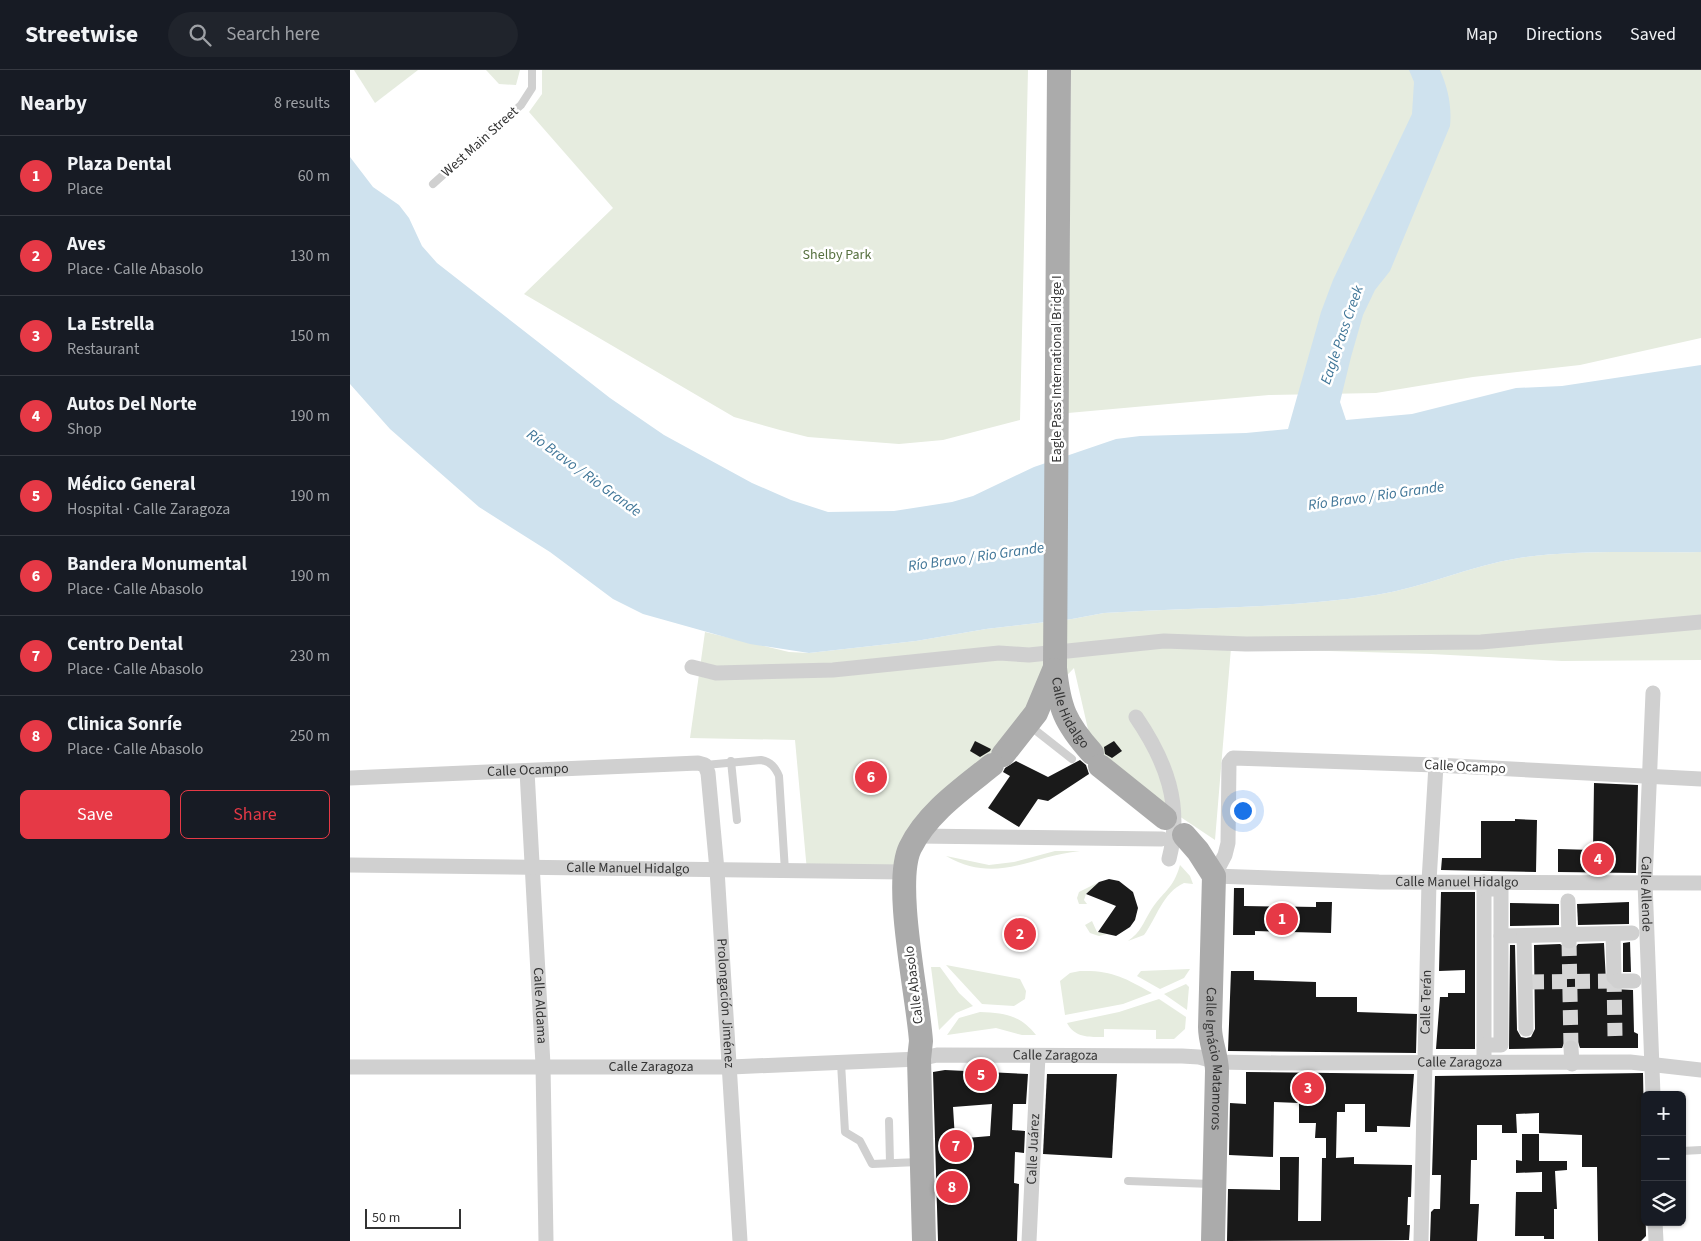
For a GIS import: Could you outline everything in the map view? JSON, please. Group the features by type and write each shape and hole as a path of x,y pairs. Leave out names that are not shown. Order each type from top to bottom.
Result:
{"main road":[{"name":"Eagle Pass International Bridge I","path":"1055,668 1059,70"},
{"name":"Calle Abasolo","path":"924,1241 919,1059 921,1041 906,920 904,872 907,856 917,836 941,808 998,760 1028,724 1042,700 1055,668"},
{"name":"Calle Hidalgo","path":"1055,668 1060,704 1088,760 1176,828"},
{"path":"1176,828 1214,876"},
{"name":"Calle Ignácio Matamoros","path":"1213,1241 1217,1062 1211,1044 1210,1027 1214,876"}],"street":[{"path":"692,667 716,673 833,670 999,653 1029,655 1164,641 1246,644 1481,642 1701,622"},
{"name":"Calle Allende","path":"1653,693 1645,882 1653,1091"},
{"path":"1136,717 1158,754 1170,783 1176,828"},
{"name":"Calle Ocampo","path":"1230,760 1436,765 1701,779"},
{"name":"Calle Ignácio Matamoros","path":"1214,876 1225,854 1228,843 1230,760"},
{"name":"Calle Ocampo","path":"350,778 698,763 706,765"},
{"name":"Prolongación Jiménez","path":"706,765 717,870 731,1067 740,1241"},
{"name":"Calle Terán","path":"1421,1241 1429,882 1436,765"},
{"name":"Calle Aldama","path":"527,771 543,1066 546,1241"},
{"path":"1169,858 1175,821 1176,828"},
{"path":"917,836 1176,828"},
{"name":"Calle Manuel Hidalgo","path":"350,865 904,872"},
{"name":"Calle Manuel Hidalgo","path":"1214,876 1484,885 1645,882 1701,883"},
{"path":"1484,1045 1501,1045 1501,889 1484,885 1484,1045 1484,1064"},
{"path":"1568,901 1569,938"},
{"path":"1501,936 1569,938 1632,933"},
{"path":"1613,934 1622,980"},
{"path":"1524,936 1527,982 1526,1029"},
{"path":"1501,982 1527,982"},
{"path":"1571,1048 1572,1064"},
{"name":"Calle Zaragoza","path":"350,1067 731,1067 919,1059 937,1055 1182,1056 1217,1062 1425,1064 1630,1062 1701,1070"},
{"name":"Calle Juárez","path":"1029,1241 1038,1056"},
{"path":"1656,1226 1656,1241"}],"lane":[{"name":"West Main Street","path":"433,184 522,105 532,88 532,70"},
{"path":"1028,724 1088,760"},
{"path":"706,765 731,761 761,760 775,767 779,776 785,871"},
{"path":"731,761 737,820"},
{"path":"841,1063 845,1132 860,1140 872,1164 922,1162"},
{"path":"890,1121 890,1163"},
{"path":"1686,1151 1701,1150"},
{"path":"1128,1181 1214,1184"}],"green space":[{"path":"354,70 418,70 375,103"},
{"path":"486,70 520,70 516,85 499,84"},
{"name":"Shelby Park","path":"542,70 1028,70 1020,420 943,440 899,444 808,437 780,430 734,417 524,294 613,208 529,112 542,94"},
{"path":"1071,70 1701,70 1701,338 1580,365 1473,377 1376,393 1269,395 1068,413"},
{"path":"1587,552 1701,552 1701,660 1562,661 1431,654 1231,648 1215,840 1095,760 1074,668 918,831 906,872 807,871 795,740 690,738 705,632 789,652 809,653 916,641 986,629 1072,619 1104,613 1342,600 1412,587 1501,562 1542,555"},
{"path":"1055,851 1080,851 998,868 981,868 964,864 946,856 989,865 1014,862"},
{"path":"1180,865 1190,876 1193,884 1184,883 1177,887 1165,899 1144,935 1128,941 1139,931 1155,904 1171,885"},
{"path":"1099,882 1086,894 1084,900 1087,904 1079,904 1077,898 1079,892"},
{"path":"1092,921 1097,932 1107,934 1099,936 1090,933 1085,925"},
{"path":"946,965 1020,979 1026,991 1025,999 1014,1006 982,1004"},
{"path":"931,967 940,967 959,993 973,1006 956,1013 939,1030"},
{"path":"1190,969 1184,978 1160,989 1137,976 1141,971"},
{"path":"1080,971 1101,972 1118,976 1152,993 1123,1004 1065,1015 1060,981 1070,973"},
{"path":"1186,984 1189,987 1187,1010 1164,994"},
{"path":"1159,999 1186,1017 1185,1029 1174,1039 1156,1039 1156,1030 1104,1029 1104,1037 1088,1037 1074,1032 1067,1023 1119,1012"},
{"path":"980,1012 1011,1016 1024,1023 1036,1035 1022,1035 996,1028 947,1035 959,1018"}],"water":[{"path":"1409,70 1440,70 1449,98 1450,126 1390,271 1375,290 1363,315 1340,402 1346,420 1412,414 1516,388 1562,386 1701,365 1701,552 1587,552 1542,555 1501,562 1412,587 1342,600 1104,613 1072,619 986,629 916,641 809,653 750,644 643,614 613,599 550,552 479,507 390,429 350,384 350,157 373,187 399,205 409,218 422,246 437,263 610,398 664,435 752,483 791,500 828,512 894,511 952,502 973,496 1034,467 1116,439 1140,436 1246,433 1288,429 1321,312 1333,280 1412,114 1414,82"}],"building":[{"path":"975,741 991,749 990,751 980,757 970,751"},
{"path":"1114,741 1122,751 1112,758 1105,754 1104,747"},
{"path":"1080,760 1086,765 1089,774 1048,801 1038,799 1019,827 988,808 1010,776 1003,772 1005,768 1016,761 1048,777"},
{"path":"1594,783 1638,785 1636,873 1558,872 1558,849 1593,850"},
{"path":"1515,819 1537,820 1536,872 1441,870 1442,858 1481,858 1481,821 1515,821"},
{"path":"1109,879 1119,881 1133,892 1138,908 1135,920 1130,927 1116,936 1098,932 1116,906 1086,894 1099,882"},
{"path":"1234,888 1244,888 1244,906 1316,907 1316,902 1332,902 1331,933 1255,931 1255,935 1233,935"},
{"path":"1441,892 1475,892 1475,1049 1436,1049 1440,997 1448,997 1448,993 1465,993 1465,970 1439,971"},
{"path":"1629,902 1629,924 1578,925 1577,904"},
{"path":"1510,903 1559,904 1559,925 1510,926"},
{"path":"1630,942 1631,972 1623,972 1623,943"},
{"path":"1604,943 1606,982 1614,989 1633,990 1634,1032 1638,1034 1638,1048 1580,1048 1578,1042 1571,1039 1565,1041 1562,1048 1509,1049 1510,945 1515,945 1517,1030 1521,1037 1526,1038 1531,1037 1535,1029 1534,945 1560,944 1569,950 1574,949 1578,944"},
{"path":"1231,971 1254,971 1254,980 1316,982 1316,997 1357,997 1357,1012 1417,1014 1416,1053 1228,1051"},
{"path":"945,1070 1028,1074 1026,1104 1013,1104 1012,1130 1025,1131 1024,1153 1015,1152 1014,1183 1019,1184 1017,1241 938,1241 933,1072","holes":["992,1104 990,1136 955,1139 953,1107"]},
{"path":"1246,1072 1414,1074 1410,1127 1377,1126 1377,1132 1365,1132 1365,1104 1345,1104 1345,1112 1337,1112 1336,1158 1354,1157 1354,1164 1412,1165 1411,1197 1408,1197 1407,1225 1410,1225 1409,1240 1227,1241 1228,1189 1280,1190 1280,1157 1299,1157 1298,1221 1321,1221 1322,1158 1326,1158 1326,1138 1315,1138 1316,1123 1299,1123 1299,1103 1274,1102 1273,1157 1229,1155 1230,1103 1246,1104"},
{"path":"1643,1073 1643,1091 1641,1091 1641,1226 1646,1226 1646,1236 1641,1241 1598,1241 1597,1167 1582,1167 1582,1135 1539,1133 1539,1113 1516,1114 1517,1133 1502,1133 1502,1125 1477,1125 1477,1160 1471,1160 1470,1204 1479,1204 1477,1241 1430,1241 1431,1212 1434,1209 1440,1209 1441,1175 1432,1175 1435,1076"},
{"path":"1047,1074 1117,1074 1112,1158 1043,1154"},
{"path":"1522,1134 1539,1134 1539,1161 1567,1161 1567,1170 1555,1171 1557,1209 1554,1209 1554,1239 1544,1239 1544,1236 1515,1236 1516,1192 1542,1192 1542,1172 1516,1173 1516,1160 1522,1161"}],"tunnel":[{"path":"1569,941 1571,1048"},
{"path":"1614,977 1615,1036"},
{"path":"1529,982 1618,981"}],"place":[{"name":"Bandera Monumental","path":"871,777"},
{"name":"Autos Del Norte","path":"1598,859"},
{"name":"Plaza Dental","path":"1282,919"},
{"name":"Aves","path":"1020,934"},
{"name":"Médico General","path":"981,1075"},
{"name":"La Estrella","path":"1308,1088"},
{"name":"Centro Dental","path":"956,1146"},
{"name":"Clinica Sonríe","path":"952,1187"}],"water label":[{"name":"Eagle Pass Creek","path":"1342,335"},
{"name":"Río Bravo / Rio Grande","path":"584,473"},
{"name":"Río Bravo / Rio Grande","path":"1376,496"},
{"name":"Río Bravo / Rio Grande","path":"976,557"}]}
